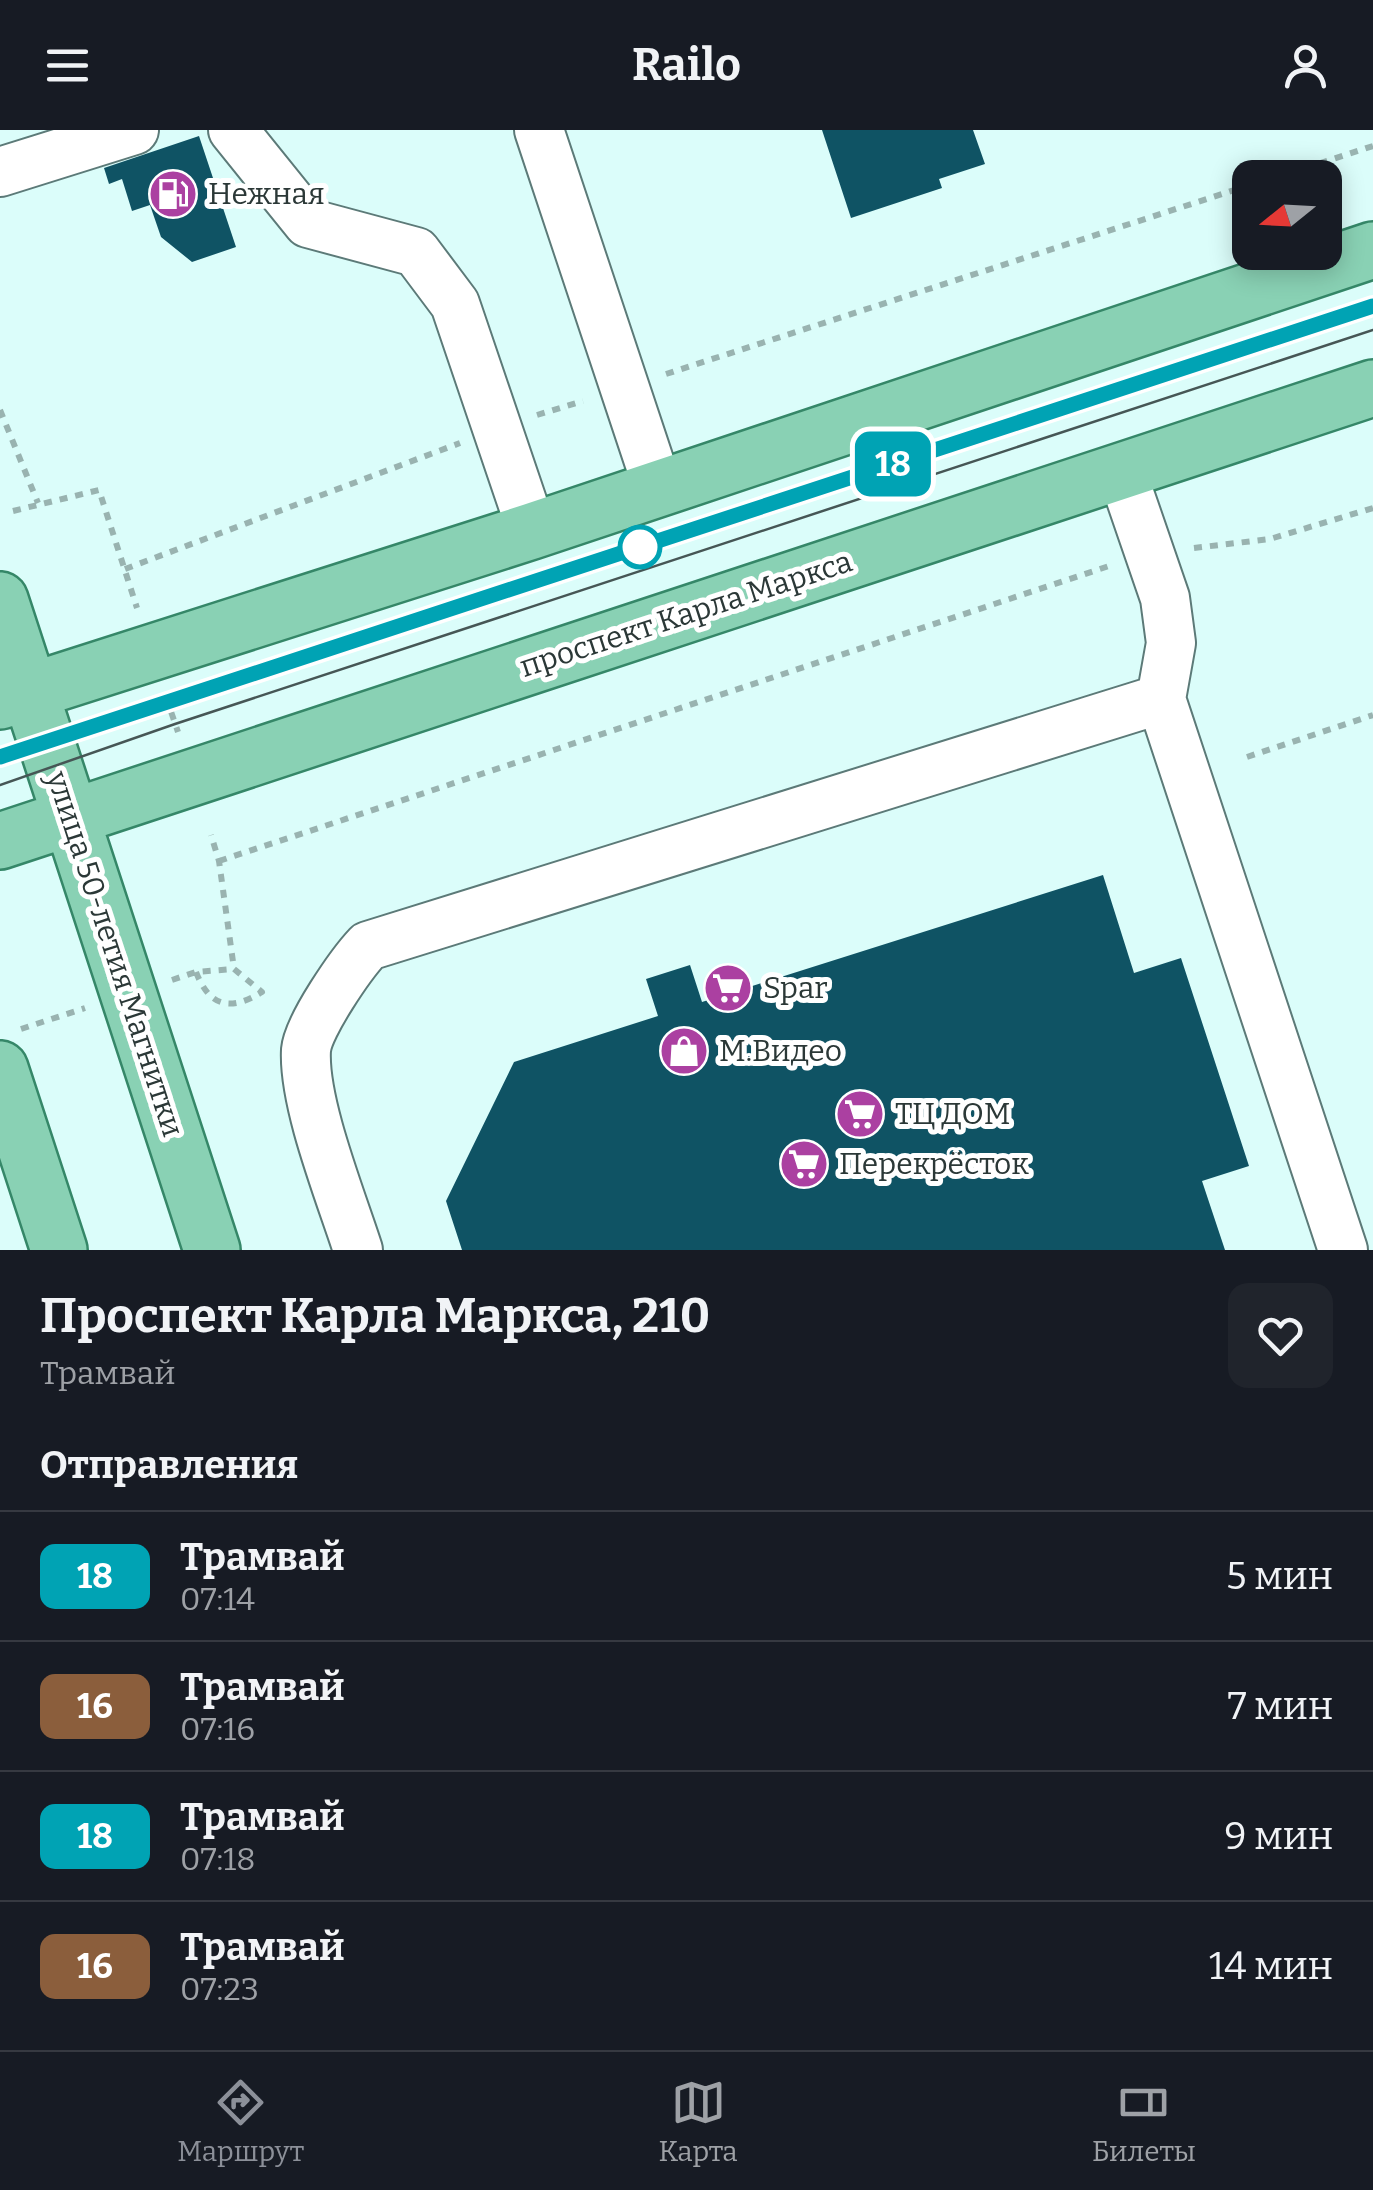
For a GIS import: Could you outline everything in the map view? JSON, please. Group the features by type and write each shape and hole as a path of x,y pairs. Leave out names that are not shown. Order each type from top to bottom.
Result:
{"main road":[{"path":"15,696 532,530 1373,250"},
{"name":"проспект Карла Маркса","path":"0,841 1121,470 1361,399"},
{"name":"улица 50-летия Магнитки","path":"0,600 15,696 71,818 212,1250"},
{"path":"10,1049 59,1250"}],"lane":[{"path":"0,172 134,130"},
{"path":"233,130 308,223 416,252 455,304 532,530"},
{"path":"539,130 658,488"},
{"path":"1121,470 1165,598 1171,642 1161,698 1343,1250"},
{"path":"358,1250 307,1085 306,1046 348,967 368,946 1161,698"}],"path":[{"path":"1330,160 1373,146"},
{"path":"124,569 498,428 1232,192"},
{"path":"0,410 38,503"},
{"path":"12,511 100,490 138,611"},
{"path":"219,861 1149,553 1270,540 1373,508"},
{"path":"164,690 181,743"},
{"path":"1247,757 1373,715"},
{"path":"196,972 202,988 214,1000 229,1005 244,1003 262,992 234,969 219,861 211,835"},
{"path":"162,983 196,972 234,969"},
{"path":"10,1049 92,1006"}],"building":[{"path":"822,130 973,130 985,164 939,179 942,188 851,218"},
{"name":"Нежная","path":"199,136 236,247 192,262 161,237 150,205 132,211 122,179 109,184 104,168"},
{"name":"ТЦ ДОМ","path":"1103,875 1134,973 1181,958 1249,1166 1202,1181 1225,1250 462,1250 446,1201 514,1062 658,1016 646,979 690,965 702,1002"}],"tram line":[{"path":"0,757 1373,306"},
{"name":"18","path":"0,757 1373,306"},
{"path":"0,785 1373,330"}],"place":[{"name":"Нежная","path":"173,194"},
{"name":"Spar","path":"728,988"},
{"name":"М.Видео","path":"684,1051"},
{"name":"ТЦ ДОМ","path":"860,1114"},
{"name":"Перекрёсток","path":"804,1164"}]}
